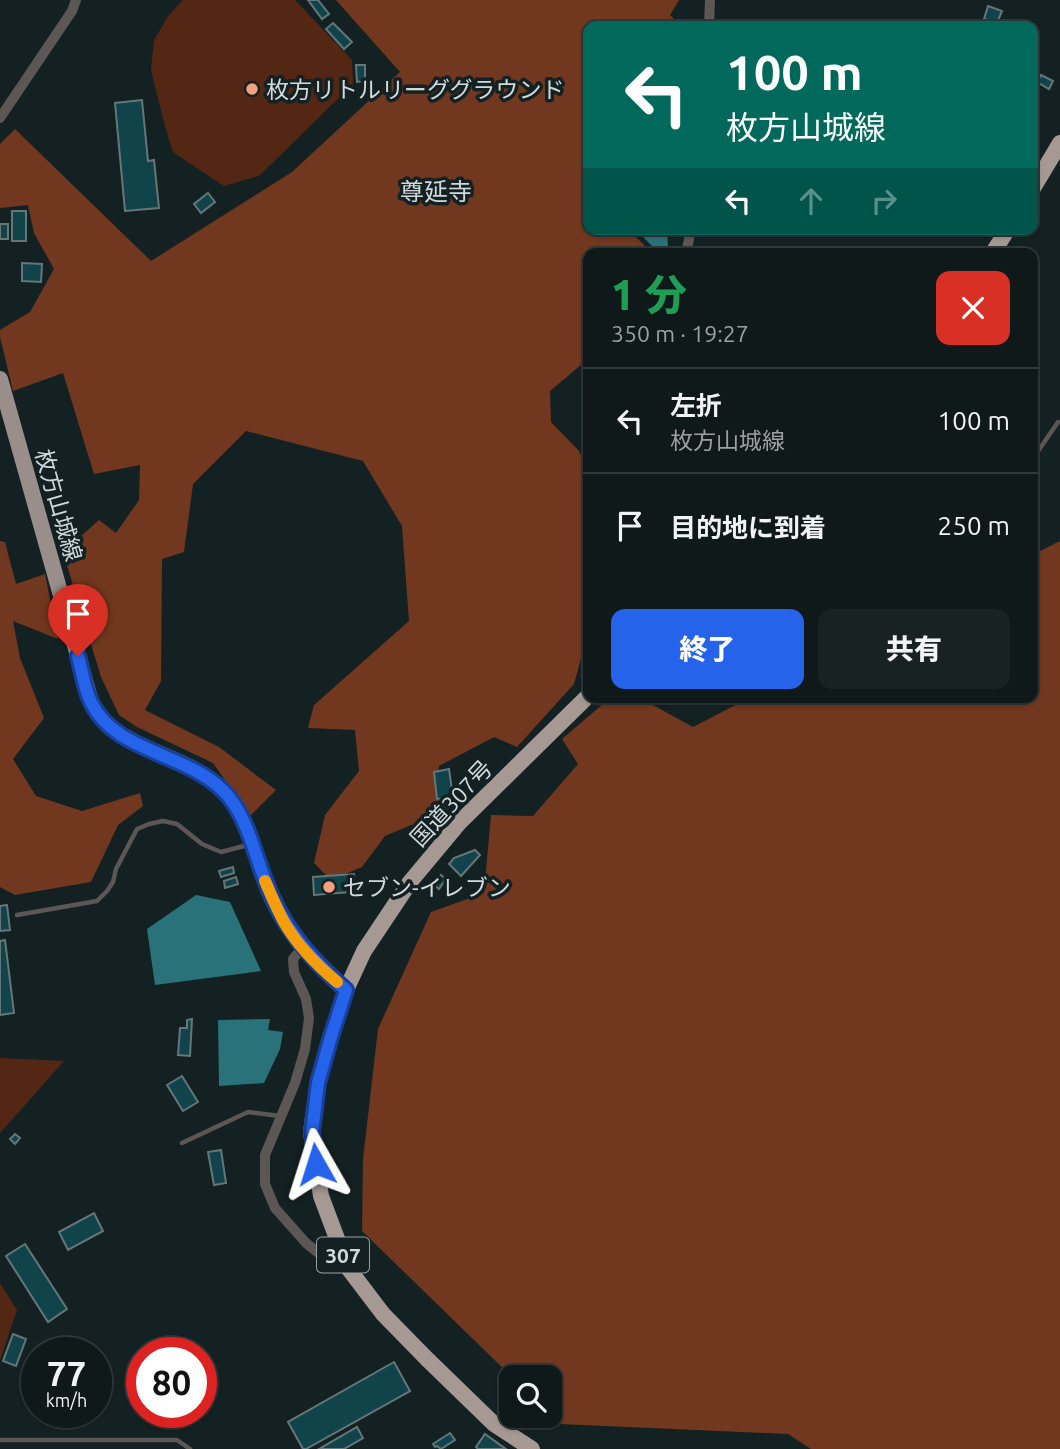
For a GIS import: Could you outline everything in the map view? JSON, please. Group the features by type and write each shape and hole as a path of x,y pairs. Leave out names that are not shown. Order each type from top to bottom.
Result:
{"highway":[{"path":"1038,180 1060,143"},
{"name":"国道307号","path":"532,1449 494,1423 426,1358 383,1314 348,1268 321,1196 312,1132 318,1083 330,1040 346,990 364,951 410,882 460,822 583,701"}],"main road":[{"name":"枚方山城線","path":"0,379 91,702 107,725 149,751 180,761 205,775 228,796 244,819 265,882 286,925 325,971 346,990"}],"street":[{"path":"0,118 72,11 76,0"},
{"path":"709,21 710,0"},
{"path":"303,947 293,959 294,972 306,999 309,1018 305,1049 295,1083 265,1155 265,1184 275,1208 306,1243 326,1259 348,1268"}],"lane":[{"path":"1038,451 1058,422"},
{"path":"17,915 97,901 113,882 116,869 137,829 149,824 163,821 177,824 202,844 221,852 252,844"},
{"path":"181,1143 248,1112 281,1116"},
{"path":"0,1440 177,1440 190,1449"}],"shaded area":[{"name":"枚方リトルリーググラウンド","path":"183,0 295,0 352,60 353,84 259,176 224,186 173,152 151,70 154,40 169,15"},
{"path":"336,0 679,0 670,15 676,21 583,21 583,235 634,235 647,248 583,248 583,363 550,391 551,422 579,451 583,461 583,651 574,684 517,747 494,737 439,766 437,795 448,804 429,832 411,825 385,836 362,867 331,880 314,863 325,815 359,771 355,730 308,728 314,705 409,621 402,526 363,461 246,431 193,484 184,552 162,559 161,681 145,710 219,747 276,790 250,816 213,763 137,727 119,715 101,677 63,552 99,520 116,533 139,500 140,465 94,474 63,373 13,391 0,330 30,312 54,269 34,233 28,205 0,208 0,144 15,129 151,261 292,172 400,72"},
{"path":"0,541 5,542 16,584 45,574 58,639 13,621 20,658 44,718 13,759 36,796 82,811 140,793 143,806 118,825 91,882 15,895 0,887"},
{"path":"1060,541 1060,1449 811,1449 788,1434 562,1424 562,1365 500,1365 362,1231 363,1159 378,1029 431,912 484,893 491,815 533,816 578,764 562,739 604,703 649,703 693,727 739,703 1038,703 1038,552"},
{"path":"0,1058 64,1061 0,1133"},
{"path":"0,1283 17,1310 0,1360"}],"water":[{"path":"667,235 668,248 654,248 642,236"},
{"path":"196,895 230,902 261,971 155,985 147,929"},
{"path":"270,1019 268,1030 283,1032 280,1049 264,1083 219,1086 218,1020"}],"building":[{"path":"308,0 318,0 329,14 322,19"},
{"path":"988,6 1002,11 998,21 984,19"},
{"path":"333,23 352,42 344,49 326,29"},
{"path":"356,65 365,65 365,81 357,82"},
{"path":"1041,75 1053,81 1049,89 1038,80"},
{"path":"142,100 148,161 154,160 159,208 125,211 115,103"},
{"path":"208,193 215,202 201,213 194,204"},
{"path":"12,211 26,211 26,241 12,241"},
{"path":"0,224 8,224 8,239 0,239"},
{"path":"22,263 42,264 41,282 22,281"},
{"path":"449,769 453,797 437,799 434,772"},
{"path":"450,800 457,807 447,816 441,808"},
{"path":"475,850 480,855 461,876 449,864 454,858"},
{"path":"233,867 234,873 221,877 219,871"},
{"path":"354,874 355,886 351,892 314,895 313,877"},
{"path":"441,875 446,879 439,889 434,885"},
{"path":"236,877 238,884 225,888 224,881"},
{"path":"7,905 10,930 0,931 0,906"},
{"path":"5,940 14,1013 0,1015 0,941"},
{"path":"192,1019 190,1056 178,1055 180,1028 187,1028 187,1020"},
{"path":"182,1076 198,1102 183,1111 167,1085"},
{"path":"15,1134 20,1138 15,1144 10,1139"},
{"path":"221,1150 226,1183 214,1185 208,1152"},
{"path":"94,1213 103,1231 68,1250 59,1232"},
{"path":"25,1244 67,1309 48,1322 6,1256"},
{"path":"13,1334 21,1337 21,1352 16,1366 3,1361"},
{"path":"394,1362 410,1391 303,1449 288,1422"},
{"path":"357,1427 363,1438 344,1449 319,1449"},
{"path":"450,1433 455,1440 441,1449 435,1447 433,1444"},
{"path":"485,1434 506,1449 478,1449 476,1447"}],"slow traffic":[{"path":"265,881 286,925 337,982"}],"place":[{"name":"枚方リトルリーググラウンド","path":"252,89"},
{"name":"セブン-イレブン","path":"329,887"}],"district":[{"name":"尊延寺","path":"436,191"}],"route":[{"path":"78,656 91,702 107,725 149,751 180,761 205,775 228,796 244,819 265,882 286,925 325,971 346,990 318,1083 312,1132 316,1164"}]}
